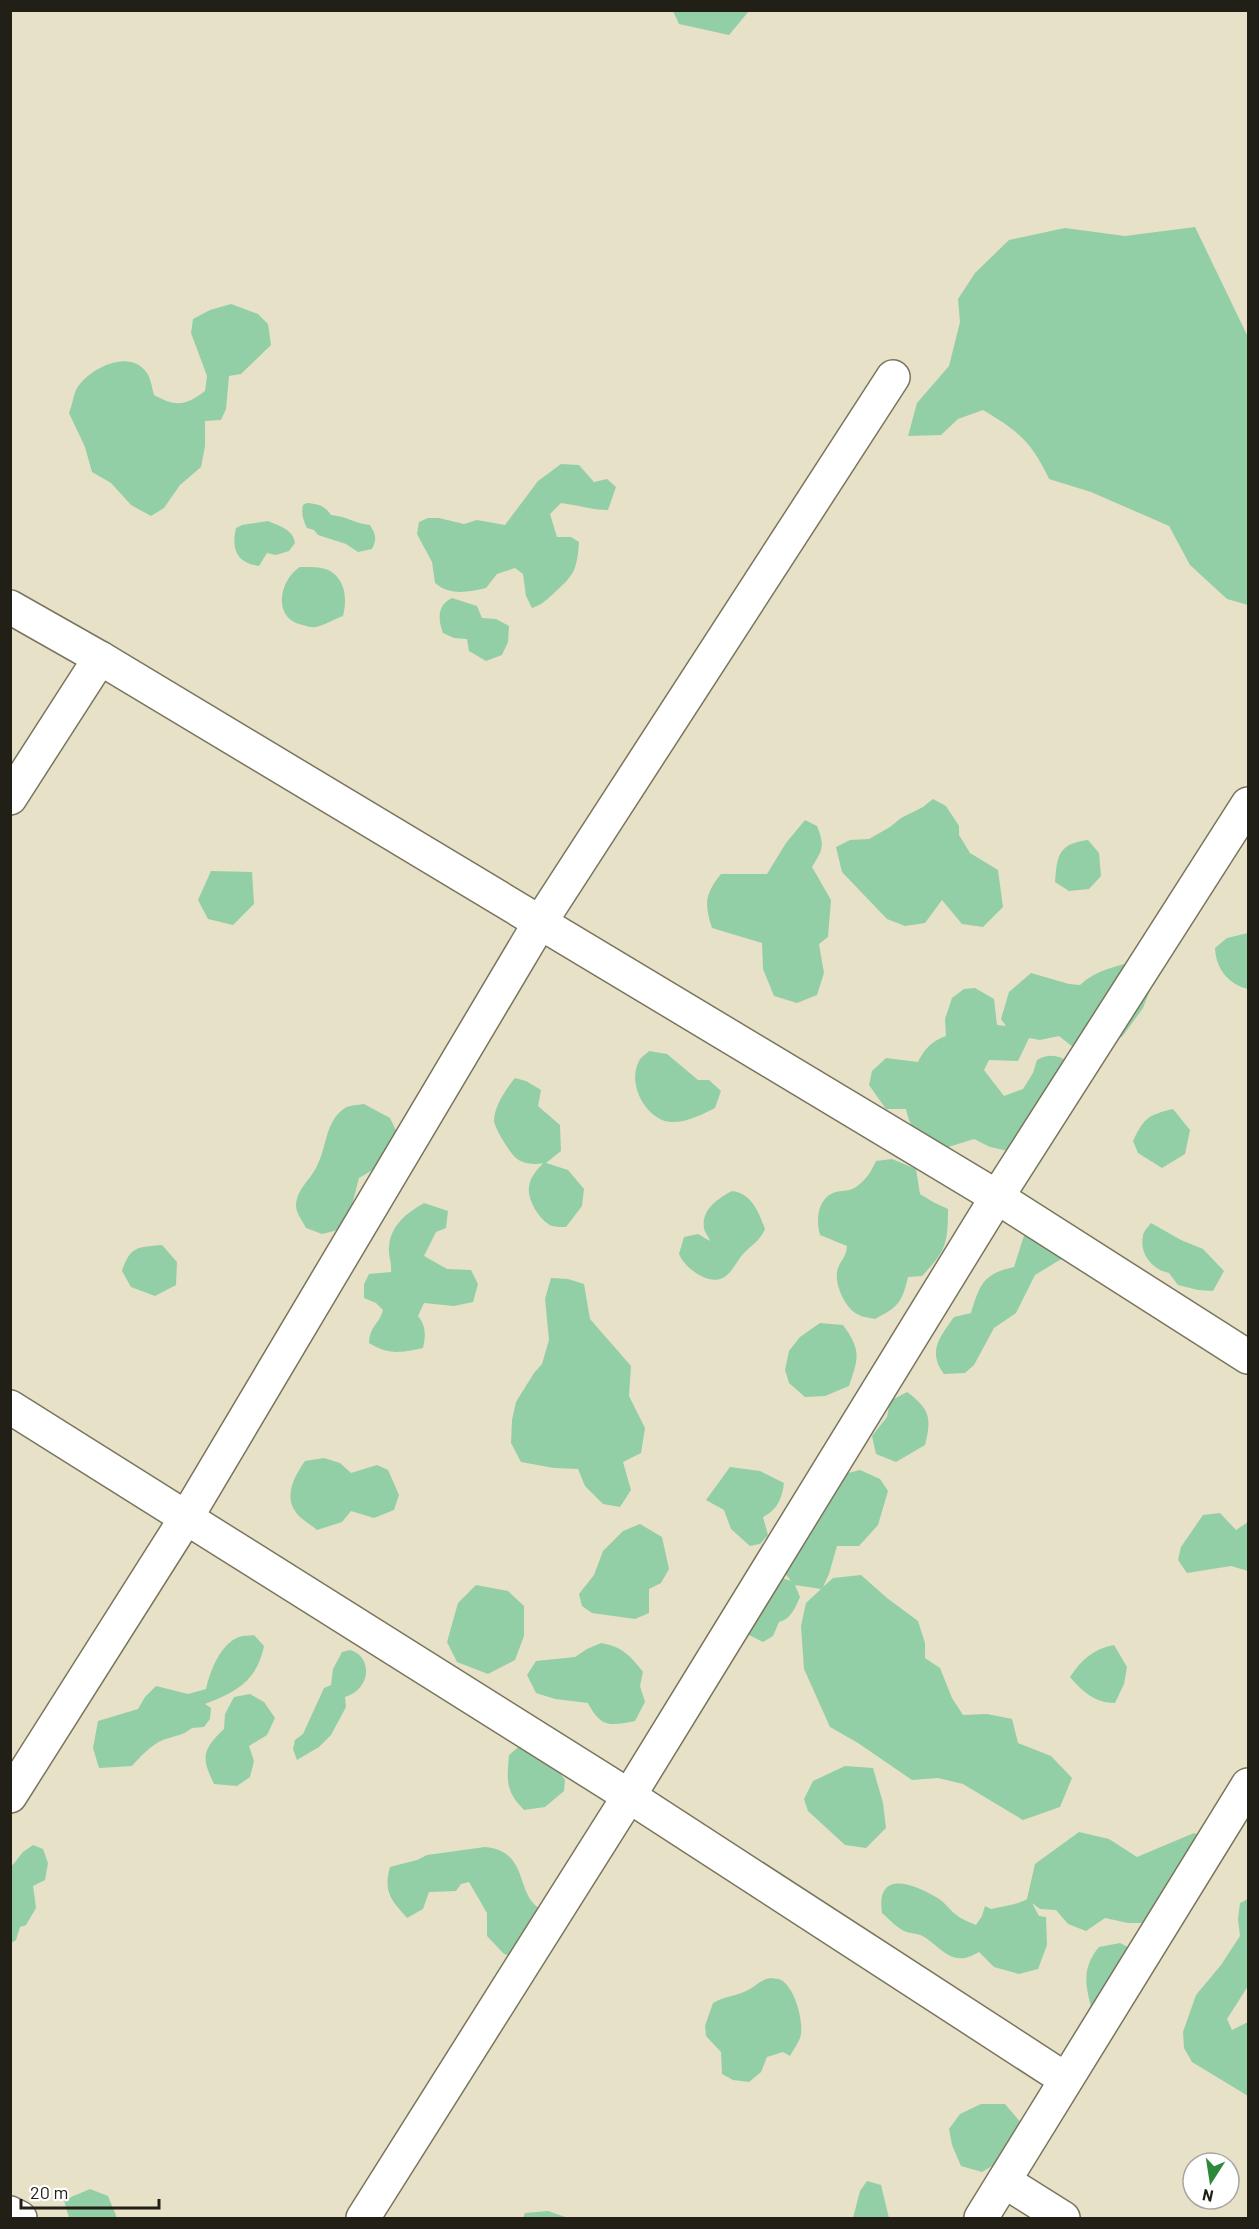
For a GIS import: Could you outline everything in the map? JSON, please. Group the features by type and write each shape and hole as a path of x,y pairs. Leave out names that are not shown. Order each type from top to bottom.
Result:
{"street":[{"path":"10,1796 186,1518 539,924 893,376"},
{"path":"10,607 100,658 539,924 997,1197 1248,1357"},
{"path":"10,798 100,658"},
{"path":"363,2218 629,1796 997,1197 1248,804"},
{"path":"10,1407 629,1796 1065,2079"},
{"path":"981,2218 1248,1785"},
{"path":"1004,2181 1063,2218"},
{"path":"10,2212 20,2218"}],"green space":[{"path":"673,11 749,11 729,35 679,24"},
{"path":"1195,227 1248,337 1248,605 1227,599 1190,565 1169,526 1091,492 1049,479 1036,455 1022,438 1006,424 983,410 958,419 941,435 908,436 917,403 949,366 960,322 958,299 975,273 1009,240 1065,228 1125,236"},
{"path":"231,304 258,314 268,324 271,345 241,374 229,376 226,409 221,420 205,421 205,446 201,467 180,485 164,508 151,516 131,505 111,483 92,472 85,447 69,413 76,390 89,375 120,361 140,365 147,373 154,395 175,403 192,400 205,391 207,376 191,333 193,319 210,310"},
{"path":"561,464 579,465 594,482 607,479 616,487 608,510 561,503 550,514 557,537 571,537 579,542 573,573 559,588 543,603 532,608 526,596 523,574 515,568 497,574 486,588 473,591 447,590 435,583 432,562 417,534 419,522 428,518 439,518 464,524 477,520 505,525 538,481"},
{"path":"307,503 326,509 331,515 370,525 375,537 372,549 358,552 346,544 318,535 314,530 307,528 302,511 303,505"},
{"path":"268,521 288,531 295,543 289,551 276,555 267,553 259,566 245,562 235,549 236,528"},
{"path":"300,567 326,569 337,577 344,593 343,616 313,627 293,621 286,615 282,599 284,589 287,581"},
{"path":"452,598 477,606 482,618 496,619 509,626 508,642 502,655 486,661 469,651 467,639 454,638 443,633 440,623 441,608"},
{"path":"933,799 946,806 959,826 959,835 970,853 998,870 1003,907 983,927 962,924 942,900 925,923 905,926 887,919 842,872 836,847 850,840 869,839"},
{"path":"805,820 817,826 820,833 822,847 812,867 831,900 828,937 819,944 824,973 817,995 797,1003 774,996 763,969 762,943 712,928 707,905 709,893 721,874 767,874 786,843"},
{"path":"1088,840 1099,853 1101,876 1089,889 1069,891 1055,882 1059,857 1061,852 1071,844"},
{"path":"211,871 252,872 254,904 233,925 208,919 198,900"},
{"path":"1248,933 1248,989 1224,975 1218,963 1215,948 1227,938"},
{"path":"1139,961 1154,980 1143,1008 1122,1037 1097,1042 1078,1051 1059,1036 1040,1040 1029,1038 1018,1061 989,1060 984,1070 1004,1096 1023,1089 1033,1073 1037,1060 1044,1057 1062,1058 1085,1074 1034,1157 990,1147 974,1139 942,1149 918,1134 911,1124 906,1109 886,1109 869,1085 872,1071 886,1058 918,1062 929,1046 946,1036 945,1019 952,998 964,989 975,988 994,999 997,1025 1006,1026 1001,1019 1009,992 1031,973 1080,985 1100,972"},
{"path":"649,1051 667,1054 698,1080 709,1080 721,1091 715,1108 690,1119 675,1122 662,1120 648,1110 639,1095 635,1078 639,1061"},
{"path":"515,1078 526,1081 541,1090 538,1106 560,1125 561,1151 546,1163 568,1170 584,1189 582,1206 566,1227 547,1223 532,1204 529,1187 534,1174 543,1163 529,1164 516,1158 503,1141 495,1125 498,1104"},
{"path":"364,1104 390,1118 401,1141 386,1162 359,1178 346,1228 322,1234 306,1228 296,1207 298,1195 317,1166 330,1127 338,1113 345,1108"},
{"path":"1173,1109 1190,1130 1185,1154 1162,1168 1138,1153 1133,1141 1148,1118"},
{"path":"892,1159 916,1169 920,1194 948,1209 947,1230 944,1246 936,1260 922,1276 908,1277 904,1293 898,1303 875,1319 852,1311 844,1300 838,1286 837,1273 847,1246 820,1235 818,1217 821,1206 828,1196 850,1190 863,1182 876,1161"},
{"path":"732,1191 750,1200 765,1229 727,1275 714,1280 693,1271 679,1254 684,1237 698,1234 710,1241 704,1229 705,1215 712,1205"},
{"path":"424,1203 448,1211 446,1228 436,1232 424,1256 447,1269 471,1270 478,1284 473,1302 454,1306 424,1303 418,1316 425,1331 423,1348 401,1352 389,1351 369,1343 371,1332 383,1310 376,1303 364,1298 364,1284 369,1274 391,1272 389,1251 392,1233 400,1221"},
{"path":"1151,1223 1203,1249 1224,1271 1213,1291 1178,1285 1169,1273 1148,1260 1142,1243 1144,1233"},
{"path":"1027,1226 1068,1255 1035,1275 1016,1313 994,1328 974,1365 965,1373 944,1374 936,1358 940,1338 954,1317 971,1313 980,1288 989,1277 1014,1267"},
{"path":"162,1245 177,1262 176,1285 155,1296 131,1287 122,1271 128,1257 136,1249"},
{"path":"551,1278 568,1279 584,1284 590,1319 631,1366 629,1396 645,1428 641,1453 623,1462 631,1490 620,1507 603,1504 585,1486 578,1469 554,1468 521,1462 511,1443 516,1402 542,1364 549,1340 545,1299"},
{"path":"820,1323 843,1325 855,1348 855,1368 849,1386 825,1396 805,1397 789,1383 785,1370 789,1351 800,1337"},
{"path":"907,1392 925,1409 928,1421 927,1436 925,1445 896,1462 876,1454 872,1436 887,1417 890,1401"},
{"path":"324,1458 340,1463 351,1473 377,1465 388,1470 399,1495 394,1510 374,1518 351,1511 342,1522 317,1530 302,1519 292,1505 292,1485 305,1461"},
{"path":"730,1467 760,1471 784,1483 778,1503 763,1517 768,1535 760,1544 750,1546 731,1529 724,1510 706,1500"},
{"path":"860,1470 880,1479 888,1491 878,1525 859,1546 837,1546 823,1587 833,1578 861,1575 918,1621 925,1643 925,1658 940,1668 952,1698 963,1715 987,1714 1012,1719 1018,1743 1051,1756 1072,1778 1060,1807 1023,1820 963,1784 938,1778 912,1780 830,1727 804,1669 801,1626 806,1603 821,1589 795,1585 800,1597 790,1616 779,1622 773,1636 763,1642 747,1634 776,1576 791,1581 780,1567 844,1474"},
{"path":"1220,1513 1236,1530 1248,1522 1248,1571 1231,1566 1187,1573 1178,1560 1181,1547 1203,1515"},
{"path":"640,1524 662,1537 669,1569 661,1583 649,1589 649,1613 635,1619 592,1613 582,1606 579,1594 594,1575 603,1551 623,1531"},
{"path":"476,1585 508,1591 524,1606 524,1636 515,1660 488,1674 457,1662 447,1642 458,1603"},
{"path":"254,1635 264,1646 256,1668 244,1684 205,1704 211,1708 210,1719 204,1727 192,1728 157,1743 132,1766 99,1768 93,1748 98,1721 138,1709 145,1697 156,1686 188,1694 206,1689 213,1667 226,1646 239,1637"},
{"path":"601,1643 625,1653 643,1672 640,1686 645,1702 635,1721 619,1724 607,1723 597,1717 588,1703 555,1699 536,1693 527,1675 536,1661 575,1657"},
{"path":"1114,1645 1127,1667 1124,1684 1115,1703 1101,1701 1090,1696 1070,1677 1088,1656"},
{"path":"350,1650 360,1655 363,1660 366,1670 364,1681 360,1688 345,1697 346,1707 331,1735 319,1747 297,1760 293,1749 295,1740 303,1734 324,1688 331,1685 333,1669 342,1652"},
{"path":"250,1694 264,1702 275,1718 267,1735 249,1746 254,1761 250,1777 237,1786 214,1784 207,1767 208,1749 224,1729 225,1714 234,1697"},
{"path":"522,1744 548,1755 565,1780 564,1791 545,1807 524,1810 510,1791 509,1755"},
{"path":"845,1766 873,1768 883,1803 886,1828 866,1848 845,1845 808,1811 804,1799 813,1781"},
{"path":"1079,1832 1109,1839 1137,1857 1194,1833 1215,1841 1155,1923 1128,1923 1105,1918 1086,1931 1068,1924 1056,1910 1040,1909 1032,1903 1039,1916 1046,1917 1047,1945 1038,1969 1019,1974 994,1967 979,1952 963,1958 950,1956 924,1936 901,1929 882,1913 884,1891 889,1885 905,1884 925,1891 943,1902 957,1916 976,1925 985,1906 991,1909 1027,1899 1035,1864"},
{"path":"33,1845 43,1849 48,1863 45,1880 33,1886 36,1908 26,1925 20,1927 16,1940 11,1943 11,1867 23,1852"},
{"path":"485,1847 499,1850 509,1856 520,1873 532,1901 539,1908 520,1957 504,1954 487,1936 487,1913 469,1882 461,1884 456,1891 429,1892 423,1909 407,1918 388,1889 390,1867 427,1855"},
{"path":"1248,1899 1248,1986 1227,2019 1232,2030 1248,2022 1248,2096 1192,2062 1184,2048 1183,2032 1196,1995 1221,1965 1240,1936 1238,1919 1240,1903"},
{"path":"1120,1943 1138,1952 1111,2011 1091,2007 1086,1983 1090,1962 1099,1947"},
{"path":"771,1978 780,1979 791,1990 800,2015 800,2038 790,2056 783,2052 767,2057 761,2072 749,2082 733,2080 722,2074 721,2052 706,2036 705,2026 713,2003"},
{"path":"981,2104 1005,2104 1022,2124 999,2162 982,2172 961,2166 952,2145 949,2129 960,2114"},
{"path":"867,2181 881,2185 889,2218 853,2218 860,2191"},
{"path":"90,2189 108,2196 117,2218 69,2218 64,2200"},
{"path":"548,2211 568,2218 523,2218 525,2213"}]}
